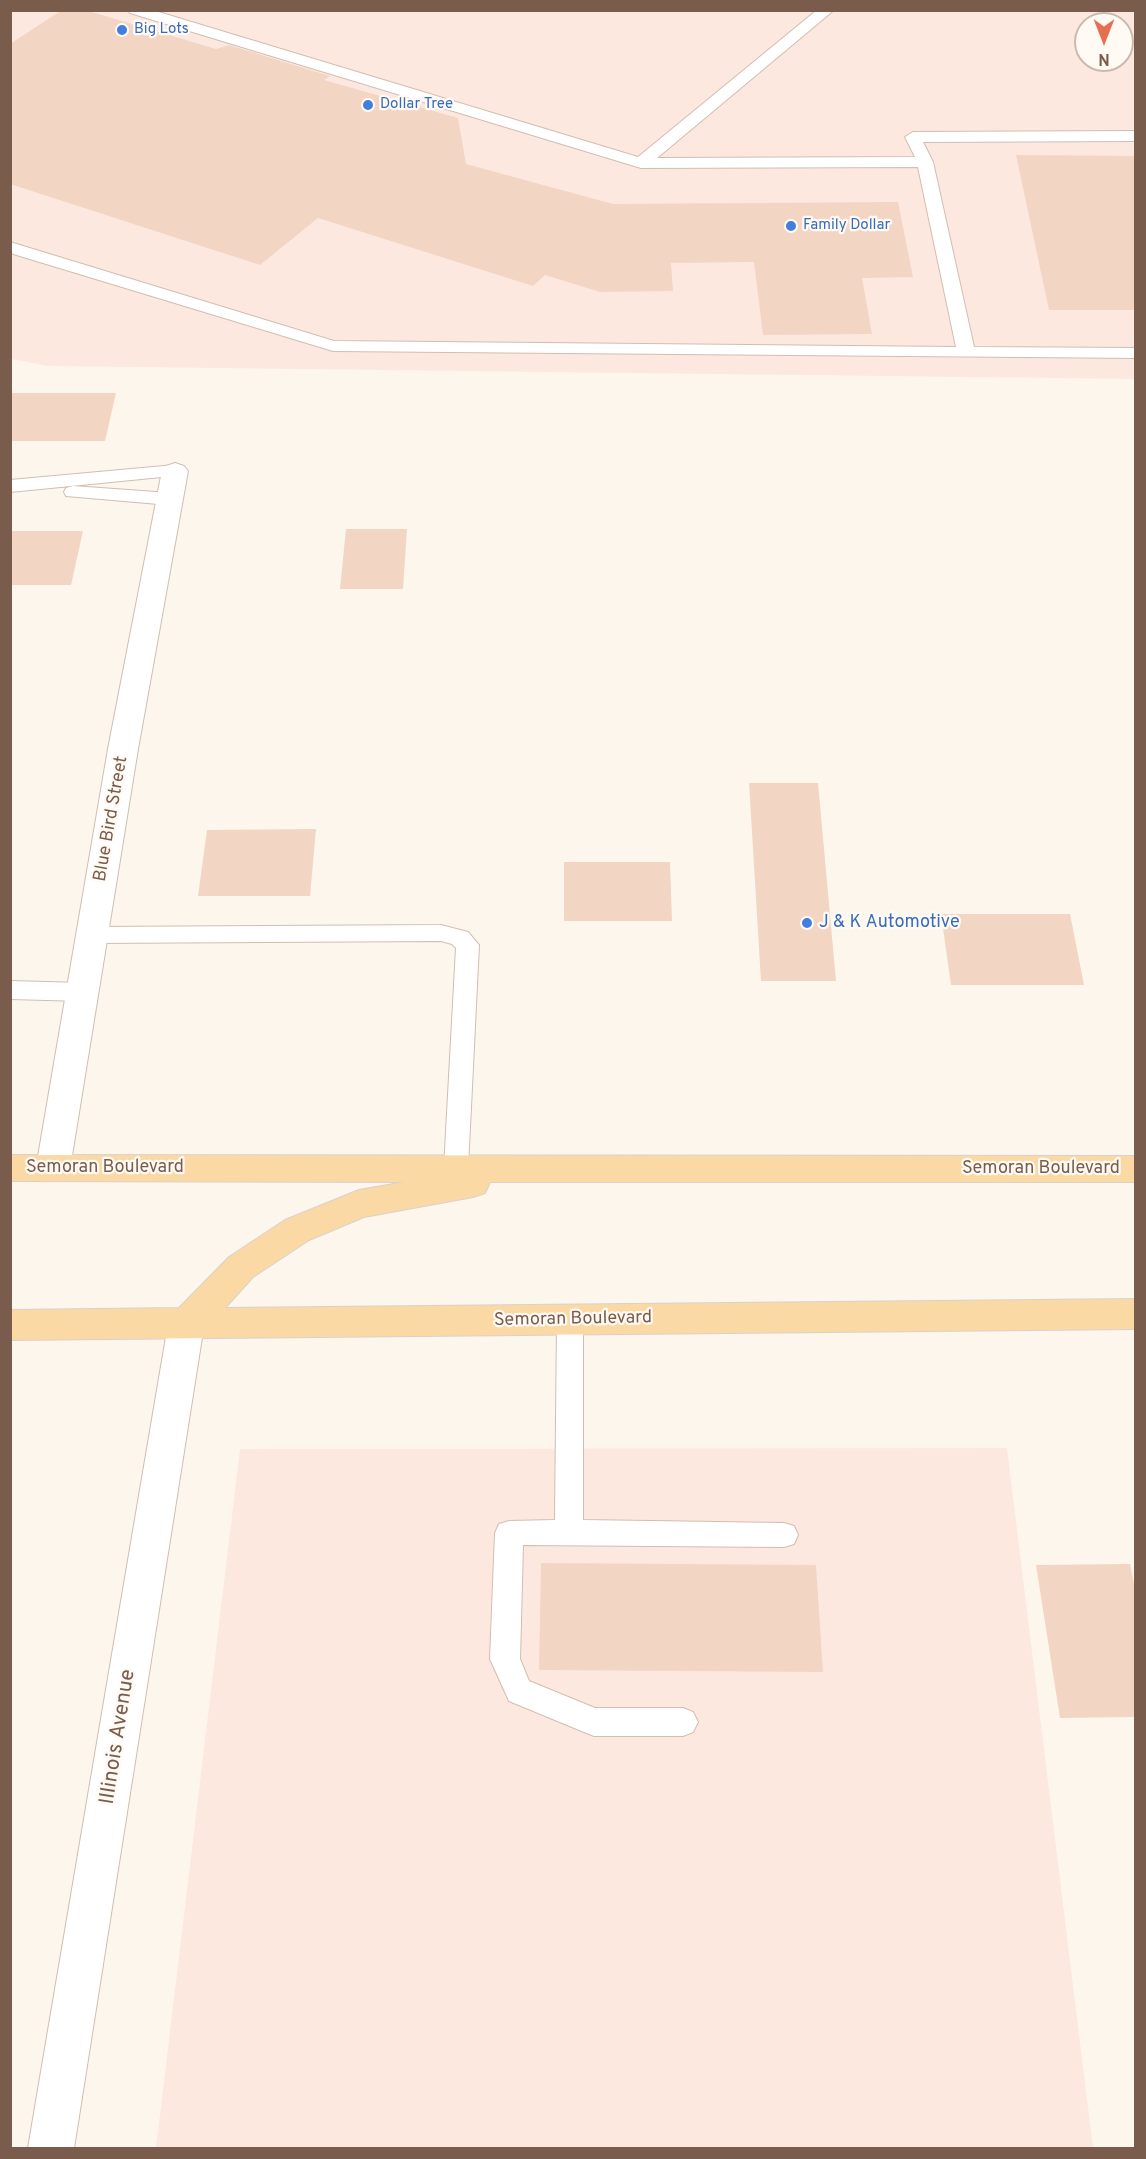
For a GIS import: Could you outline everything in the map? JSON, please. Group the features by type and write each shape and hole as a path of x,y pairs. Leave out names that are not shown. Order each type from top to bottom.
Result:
{"main road":[{"name":"Semoran Boulevard","path":"10,1168 1136,1169"},
{"path":"186,1324 241,1267 297,1230 359,1204 554,1168"},
{"name":"Semoran Boulevard","path":"10,1324 1136,1314"}],"street":[{"name":"Blue Bird Street","path":"53,1168 123,749 172,485"},
{"name":"Illinois Avenue","path":"51,2148 186,1324"}],"lane":[{"path":"135,10 641,163 925,162"},
{"path":"641,163 826,10"},
{"path":"966,352 925,162 913,137 1136,136"},
{"path":"10,247 333,346 1136,353"},
{"path":"10,487 172,485"},
{"path":"10,487 172,485"},
{"path":"92,935 441,933 460,938 468,945 456,1168"},
{"path":"10,990 83,992"},
{"path":"569,1532 570,1320"},
{"path":"683,1722 594,1722 519,1691 505,1659 509,1533 784,1535"}],"shaded area":[{"path":"10,11 1135,11 1135,379 48,366 11,359"},
{"path":"1007,1448 1093,2148 156,2148 240,1449"}],"building":[{"path":"62,10 85,10 216,49 229,45 330,76 324,80 458,118 466,164 613,204 898,202 913,277 862,278 872,334 763,335 754,262 671,263 673,291 600,292 545,275 533,286 318,218 260,265 10,184 10,44"},
{"path":"1016,155 1136,156 1136,310 1049,310"},
{"path":"10,393 116,393 105,441 10,441"},
{"path":"346,529 407,529 403,589 340,589"},
{"path":"10,531 83,531 71,585 10,585"},
{"path":"749,783 818,783 836,981 761,981"},
{"path":"316,829 310,896 198,896 207,830"},
{"path":"564,862 670,862 672,921 564,921"},
{"path":"941,914 1070,914 1084,985 951,985"},
{"path":"541,1563 816,1565 823,1672 539,1670"},
{"path":"1130,1564 1136,1593 1136,1717 1060,1718 1036,1565"}],"place":[{"name":"Big Lots","path":"122,30"},
{"name":"Dollar Tree","path":"368,105"},
{"name":"Family Dollar","path":"791,226"},
{"name":"J & K Automotive","path":"807,923"}]}
